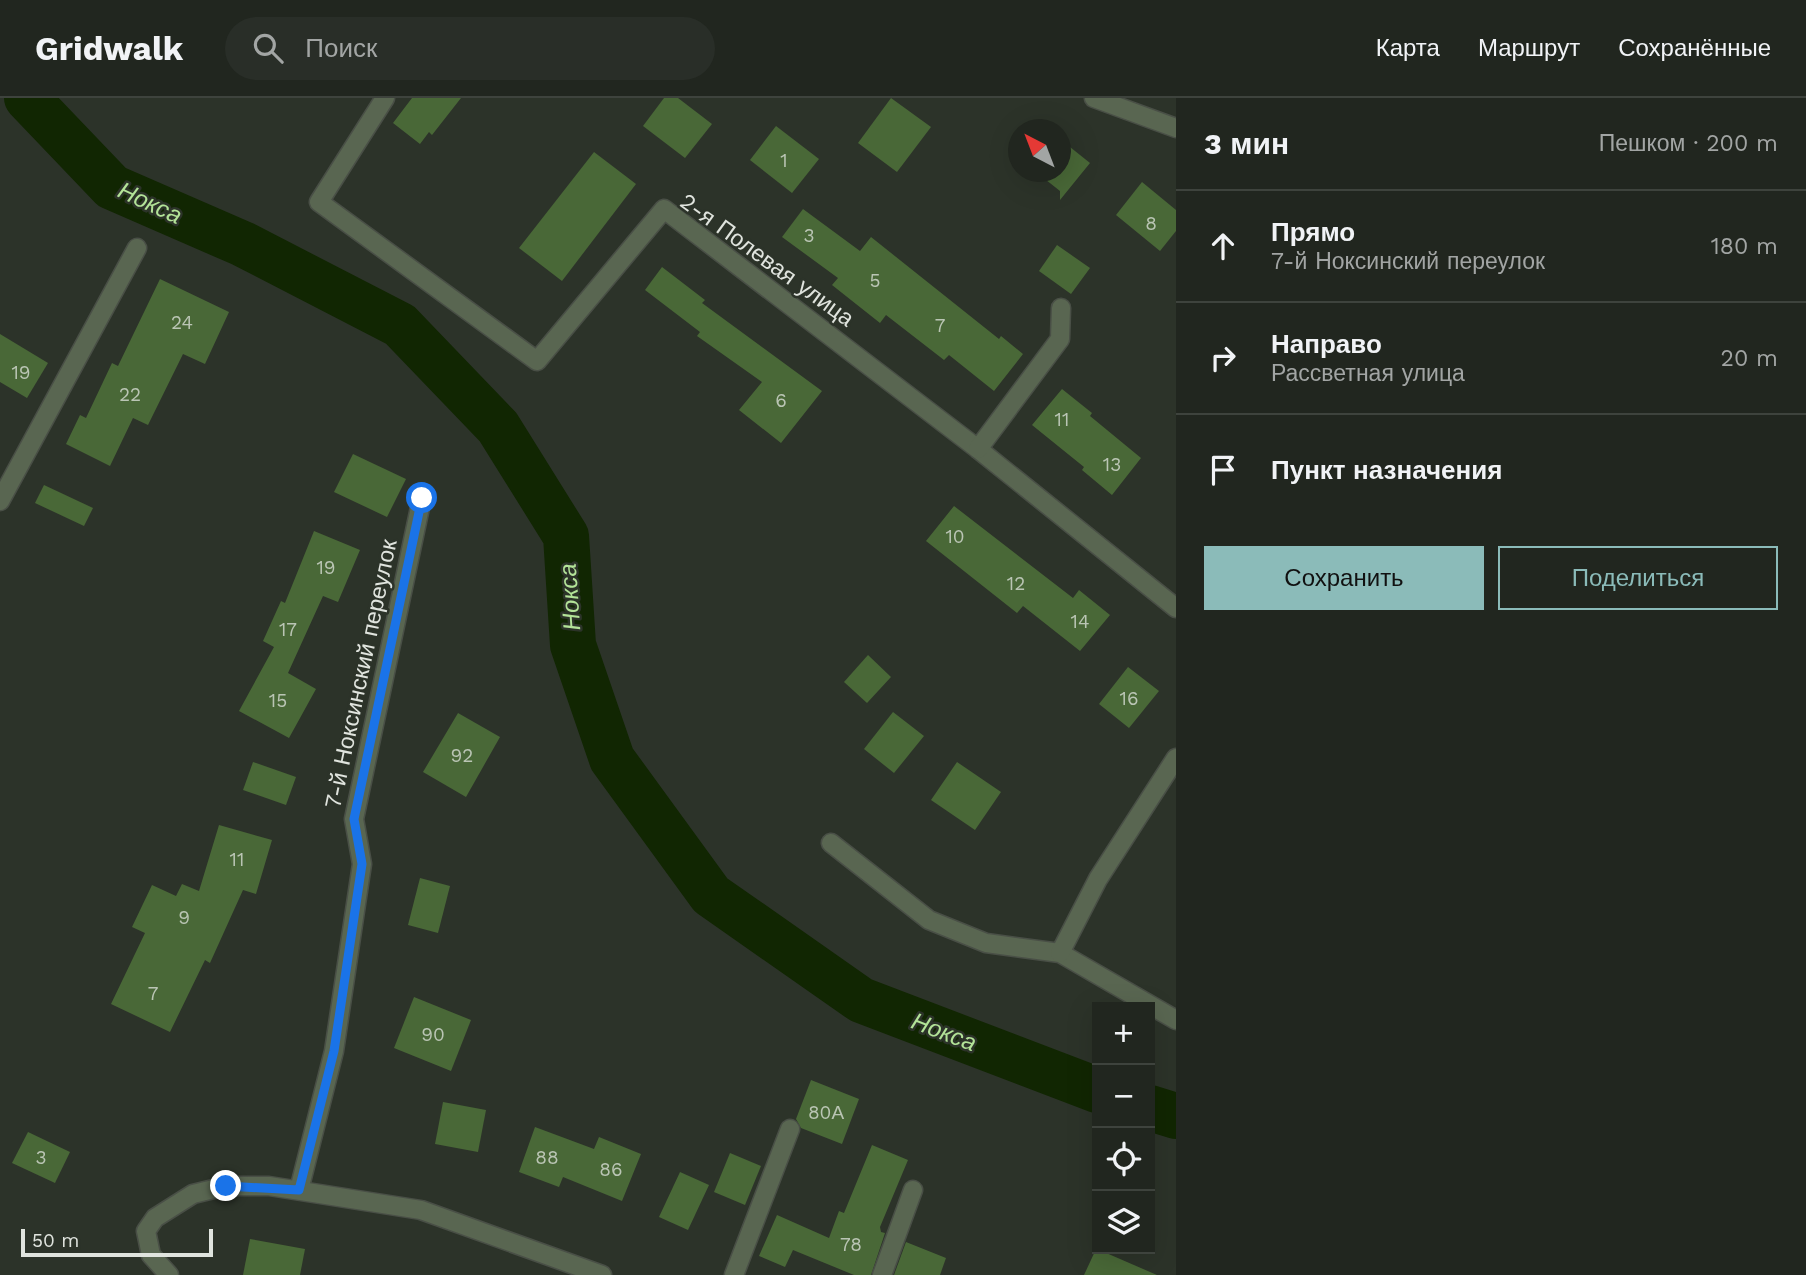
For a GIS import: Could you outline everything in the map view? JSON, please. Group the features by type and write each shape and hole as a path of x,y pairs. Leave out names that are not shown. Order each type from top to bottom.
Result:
{"street":[{"name":"2-я Полевая улица","path":"385,98 319,202 537,361 664,209 978,449 1176,608"},
{"path":"1094,98 1176,128"},
{"path":"0,500 137,248"},
{"path":"978,449 1060,339 1061,308"},
{"name":"7-й Ноксинский переулок","path":"299,1190 334,1051 362,864 354,819 422,498"},
{"path":"1059,953 1098,879 1176,758"},
{"path":"831,843 929,920 986,943 1059,953 1176,1020"},
{"path":"734,1275 790,1129"},
{"path":"169,1275 151,1255 146,1231 155,1218 193,1195 226,1186 299,1190 421,1210 602,1275"},
{"path":"882,1275 913,1190"}],"building":[{"path":"412,98 461,98 432,135 429,132 420,144 393,123"},
{"path":"664,98 678,98 712,124 685,158 643,126"},
{"path":"891,98 931,127 897,172 858,143"},
{"path":"776,126 819,159 792,193 750,160"},
{"path":"1071,148 1090,163 1060,200 1060,191 1049,182 1071,182"},
{"path":"594,152 636,184 562,281 519,248"},
{"path":"1142,182 1176,210 1176,231 1160,251 1116,215"},
{"path":"803,209 860,251 871,237 999,339 1001,336 1023,354 994,391 949,355 944,360 886,315 880,323 832,285 838,278 782,237"},
{"path":"1057,245 1090,268 1071,294 1039,271"},
{"path":"662,267 705,300 702,303 822,391 781,443 739,410 762,382 697,336 700,332 645,290"},
{"path":"160,279 229,312 205,364 183,354 148,425 133,418 110,466 66,444 80,415 86,418 112,363 118,366"},
{"path":"0,334 48,363 27,398 0,382"},
{"path":"1062,389 1141,458 1112,495 1082,470 1084,467 1032,425"},
{"path":"353,454 406,479 387,517 334,492"},
{"path":"44,485 93,508 84,526 35,503"},
{"path":"954,506 1073,598 1079,590 1110,615 1080,651 1023,606 1017,613 926,541"},
{"path":"314,531 360,550 338,602 323,596 288,673 316,689 289,738 239,711 274,647 263,641 281,601 285,603"},
{"path":"868,655 891,677 867,703 844,682"},
{"path":"1128,667 1159,691 1129,728 1099,704"},
{"path":"893,712 924,736 894,773 864,749"},
{"path":"458,713 500,737 466,797 423,772"},
{"path":"253,762 296,777 286,805 243,790"},
{"path":"957,762 1001,792 975,830 931,800"},
{"path":"219,825 272,840 256,894 243,890 210,963 205,960 170,1032 111,1004 145,933 132,927 152,885 176,896 182,884 199,891"},
{"path":"420,878 450,886 438,933 408,925"},
{"path":"414,997 471,1020 451,1071 394,1048"},
{"path":"811,1080 859,1099 842,1144 801,1128 796,1119"},
{"path":"443,1102 486,1110 478,1152 435,1144"},
{"path":"535,1127 594,1149 599,1137 641,1154 622,1201 563,1177 559,1187 519,1172"},
{"path":"28,1132 70,1152 55,1183 12,1163"},
{"path":"872,1145 908,1160 880,1227 881,1232 885,1233 871,1275 854,1275 793,1250 785,1267 759,1256 777,1215 829,1238 839,1211 844,1213"},
{"path":"730,1153 761,1166 745,1205 714,1192"},
{"path":"680,1172 709,1185 688,1230 659,1217"},
{"path":"250,1239 305,1249 300,1275 243,1275"},
{"path":"906,1242 946,1258 940,1275 894,1275"},
{"path":"1094,1254 1109,1254 1157,1275 1084,1275"}],"waterway":[{"name":"Нокса","path":"27,98 112,187 243,244 400,325 498,427 566,536 573,645 612,759 711,895 861,1000 1092,1088"},
{"name":"Нокса","path":"1155,1110 1176,1116"}],"route":[{"path":"226,1186 269,1186 299,1190 334,1051 362,864 354,819 422,498"}]}
